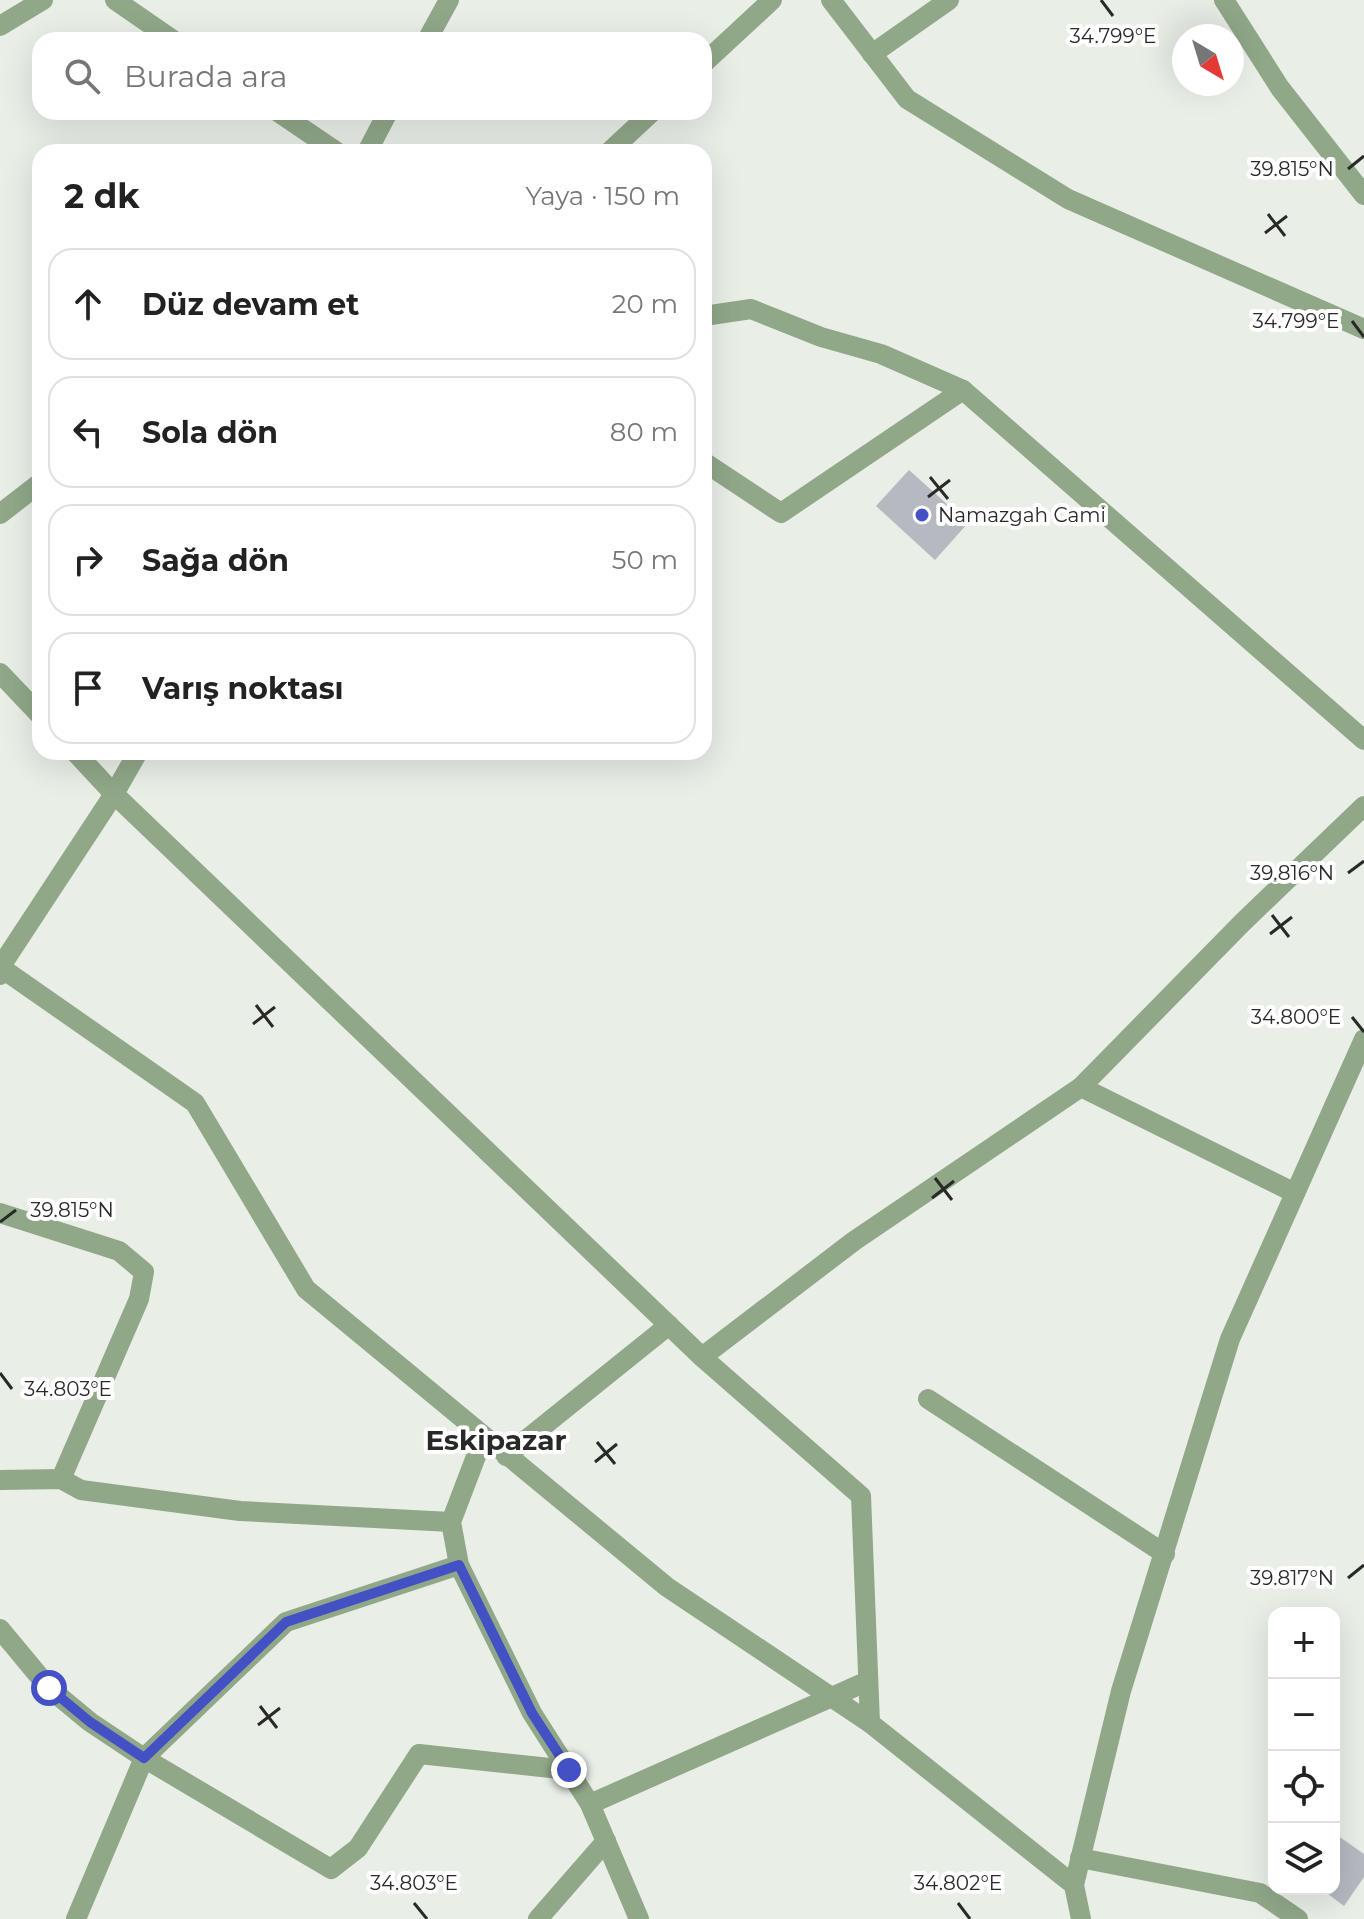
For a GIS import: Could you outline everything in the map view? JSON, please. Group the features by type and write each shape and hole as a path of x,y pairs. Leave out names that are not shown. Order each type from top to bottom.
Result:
{"street":[{"path":"0,26 43,0"},
{"path":"115,0 161,32"},
{"path":"431,32 449,0"},
{"path":"712,56 772,0"},
{"path":"831,0 907,99 1068,199 1364,329"},
{"path":"872,54 949,0"},
{"path":"1224,0 1280,88 1364,195"},
{"path":"290,120 325,144"},
{"path":"371,144 384,120"},
{"path":"618,144 643,120"},
{"path":"712,315 751,309 821,337 881,354 963,390 1364,740"},
{"path":"712,467 781,513 963,390"},
{"path":"0,514 32,489"},
{"path":"0,673 32,707"},
{"path":"82,760 114,794 702,1357 861,1496 870,1723"},
{"path":"133,760 0,969 195,1103 306,1289 667,1587 870,1723 1074,1885"},
{"path":"702,1357 854,1241 1081,1087 1242,923 1364,806"},
{"path":"1081,1919 1074,1885 1121,1691 1230,1339 1363,1043"},
{"path":"1081,1087 1295,1193"},
{"path":"0,1213 119,1251 144,1272 139,1299 61,1479"},
{"path":"506,1456 669,1325"},
{"path":"928,1399 1165,1554"},
{"path":"483,1438 451,1522 459,1565 532,1713 590,1804 639,1919"},
{"path":"0,1480 61,1479 81,1490 240,1511 451,1522"},
{"path":"76,1919 144,1758 286,1622 459,1565"},
{"path":"0,1629 49,1688 90,1722 144,1758 331,1869 358,1848 419,1754 569,1770"},
{"path":"590,1804 868,1681"},
{"path":"538,1919 606,1841"},
{"path":"1080,1858 1260,1893 1298,1919"}],"building":[{"name":"Namazgah Cami","path":"909,470 968,523 935,560 876,506"},
{"path":"1340,1837 1364,1854 1364,1877 1344,1906 1329,1895 1340,1895"}],"place":[{"name":"Namazgah Cami","path":"922,515"}],"district":[{"name":"Eskipazar","path":"496,1440"}],"route":[{"path":"49,1688 90,1722 144,1758 286,1622 459,1565 532,1713 569,1770"}]}
